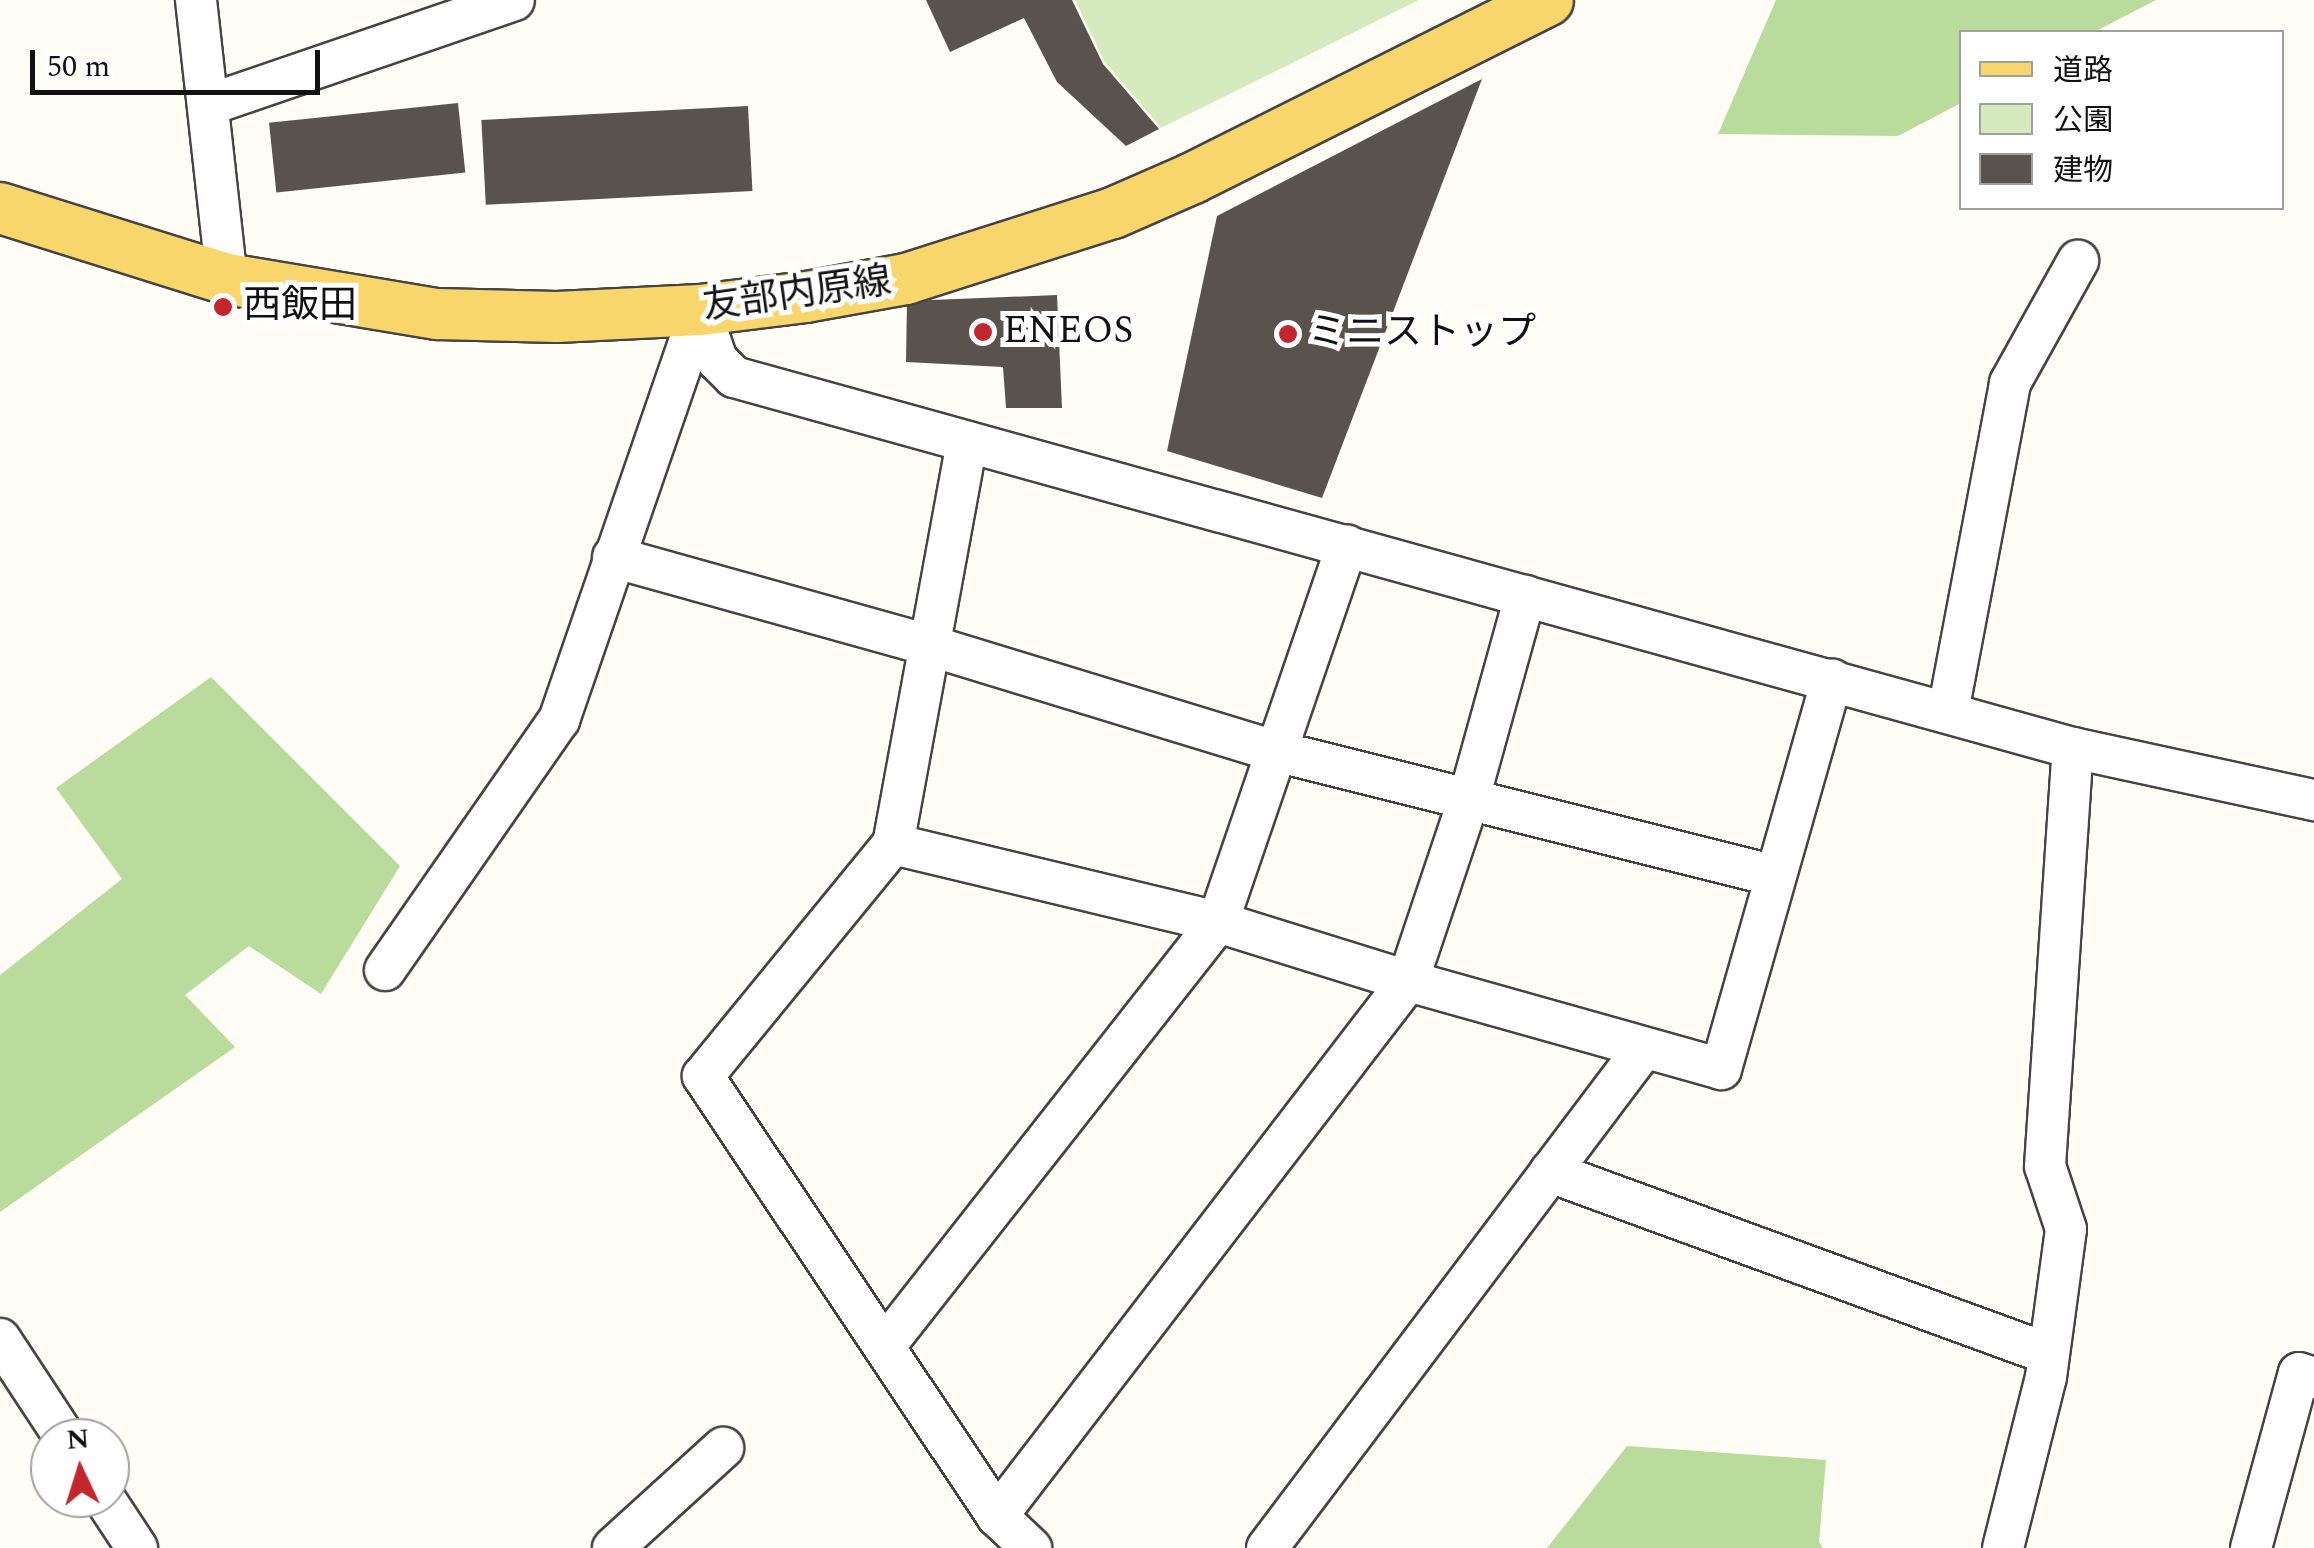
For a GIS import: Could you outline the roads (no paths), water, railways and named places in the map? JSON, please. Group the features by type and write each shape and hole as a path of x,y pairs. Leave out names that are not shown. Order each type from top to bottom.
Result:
{"main road":[{"name":"友部内原線","path":"0,208 228,278 438,314 557,317 700,310 906,280 1113,213 1548,0"}],"street":[{"path":"196,0 228,278"},
{"path":"210,104 514,0"},
{"path":"1948,712 2010,383 2078,261"},
{"path":"700,310 718,360 734,376 2073,748 2314,800"},
{"path":"385,970 559,720 700,310"},
{"path":"966,442 893,844 703,1076 998,1516 1031,1548"},
{"path":"884,1347 1218,922 1346,546"},
{"path":"614,557 928,645 1279,752 1776,876"},
{"path":"998,1516 1408,982 1468,802 1525,596"},
{"path":"893,844 1218,922 1408,982 1721,1069 1832,680"},
{"path":"2002,1548 2046,1377 2046,1352 2066,1229 2045,1166 2073,748"},
{"path":"1267,1548 1644,1048"},
{"path":"1550,1172 2046,1352"},
{"path":"0,1339 52,1418"},
{"path":"2251,1548 2300,1374 2314,1378"},
{"path":"613,1548 723,1448"},
{"path":"117,1518 137,1548"}],"place":[{"name":"西飯田","path":"223,307"},
{"name":"ENEOS","path":"983,332"},
{"name":"ミニストップ","path":"1288,334"}]}
